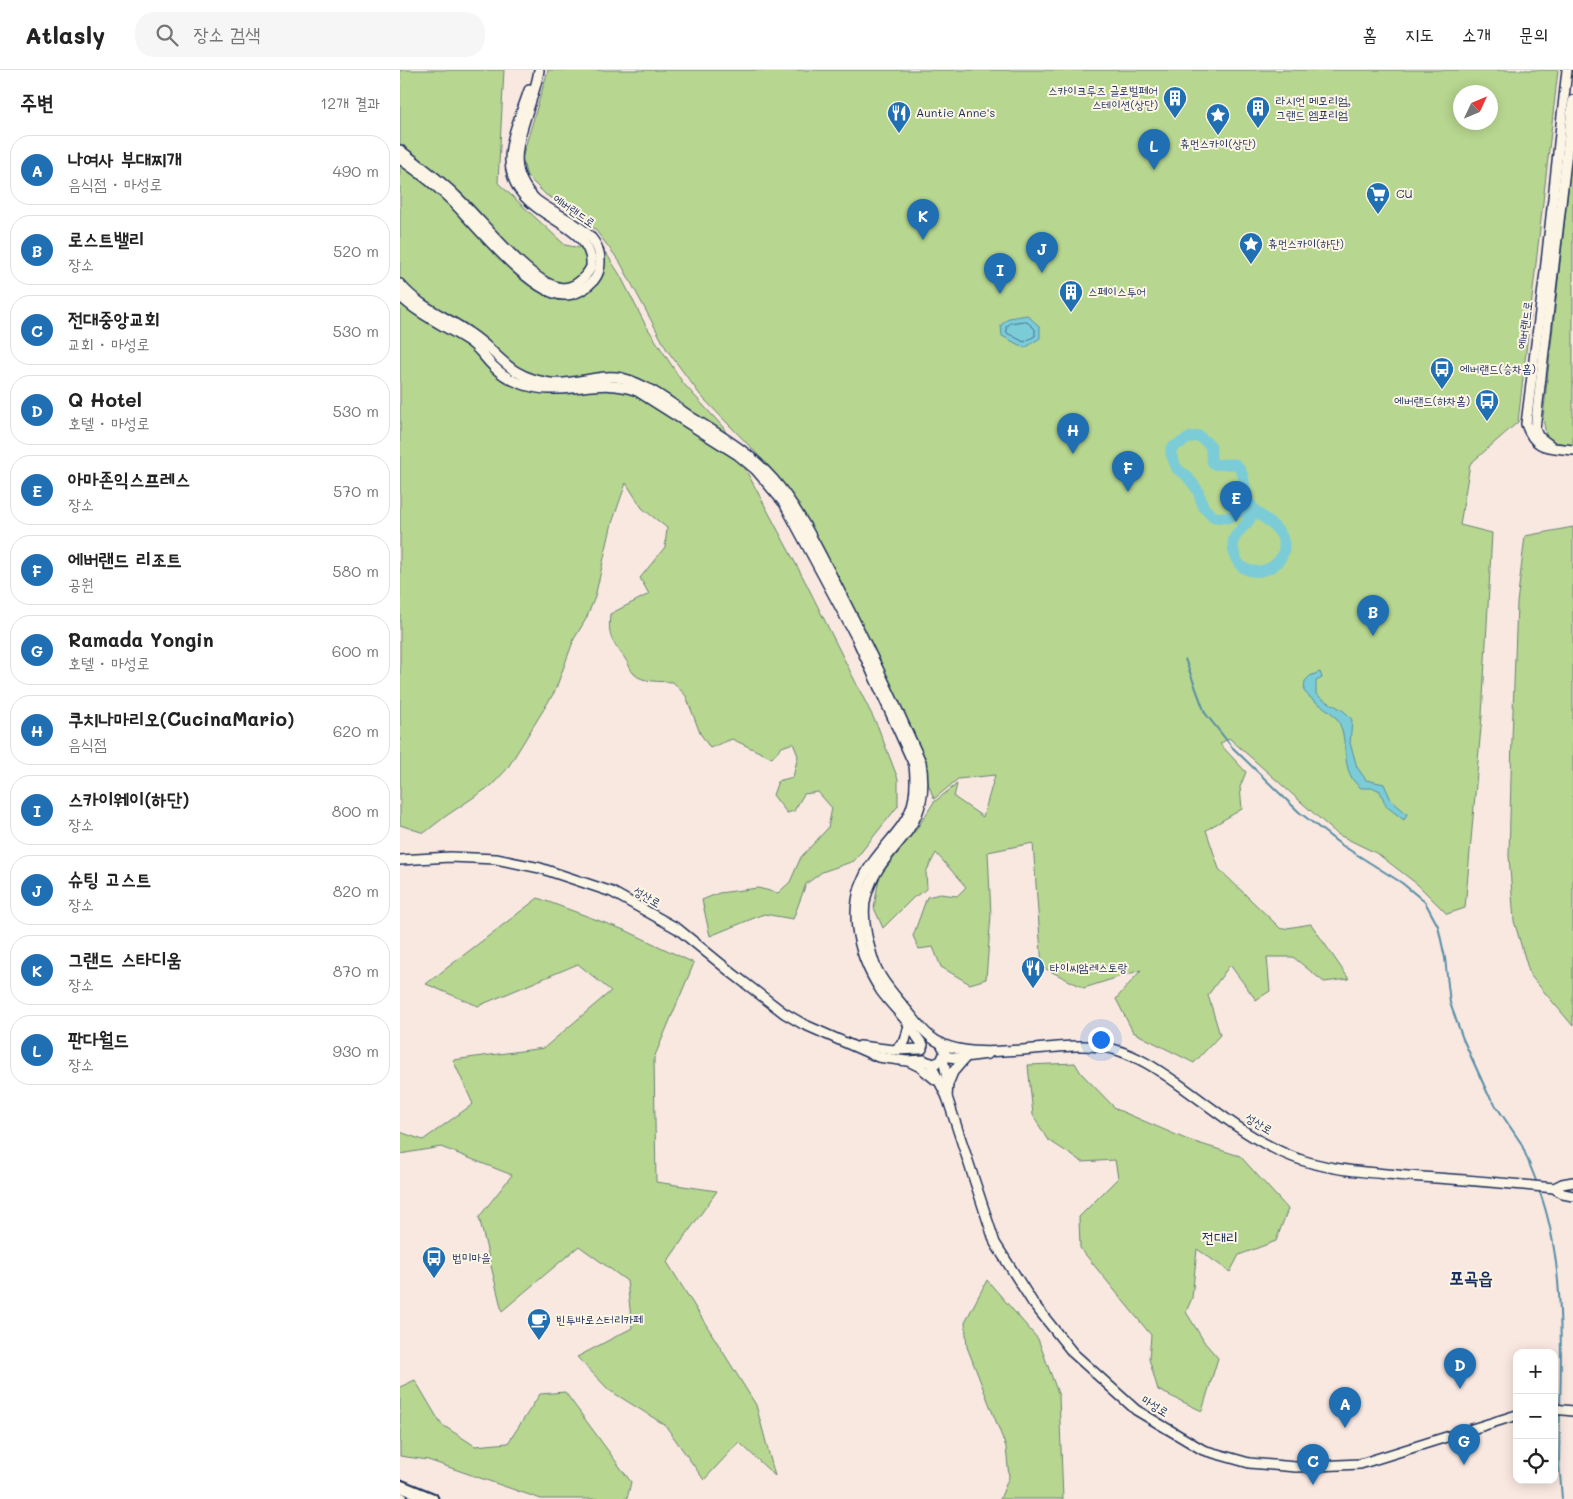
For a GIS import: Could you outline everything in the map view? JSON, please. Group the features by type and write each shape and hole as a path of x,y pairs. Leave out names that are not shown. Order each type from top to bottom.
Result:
{"highway":[{"path":"400,1486 432,1499"}],"street":[{"name":"에버랜드로","path":"400,150 456,195 521,263 540,278 560,288 577,283 587,274 591,267 588,246 579,236 527,201 518,188 512,171 512,146 533,70"},
{"name":"에버랜드로","path":"400,159 452,201 509,260 538,286 559,295 572,294 584,288 598,274 600,258 595,244 581,228 536,199 524,185 518,168 518,147 539,70"},
{"name":"에버랜드로","path":"1555,448 1537,444 1530,436 1525,412 1545,272 1567,70"},
{"name":"에버랜드로","path":"1555,448 1538,436 1535,429 1573,100"},
{"path":"400,284 411,297 427,309 473,335 510,370 528,378 552,383 586,378 621,378 652,391 741,450 774,479 788,499 810,534 862,635 921,762 924,783 922,801 916,822 872,881 866,898 864,919 873,962 912,1022 927,1062"},
{"path":"400,296 424,316 470,341 493,367 506,378 528,386 549,389 609,384 624,386 638,391 738,455 756,470 784,503 856,637 914,765 916,782 914,801 909,818 872,863 862,880 856,908 858,936 865,963 881,991 912,1022 944,1047 944,1084"},
{"path":"1555,448 1573,450"},
{"name":"성산로","path":"400,860 450,857 496,859 540,868 612,892 678,929 784,1013 822,1034 878,1057 907,1061"},
{"path":"894,1050 906,1041 912,1022"},
{"path":"912,1022 944,1038 981,1051"},
{"path":"849,1045 894,1050 922,1047 938,1042 981,1051 998,1052"},
{"name":"성산로","path":"998,1052 1080,1045 1113,1049 1143,1060 1250,1134 1291,1156 1319,1166 1363,1172 1554,1188"},
{"path":"907,1061 938,1063 944,1057 965,1058 998,1052"},
{"path":"944,1084 965,1058"},
{"path":"907,1061 920,1067 944,1084"},
{"name":"마성로","path":"927,1062 944,1084 995,1243 1033,1303 1074,1353 1136,1410 1204,1450 1249,1463 1296,1467 1360,1464 1513,1416"},
{"path":"1573,1182 1554,1188 1563,1194 1573,1196"},
{"path":"1558,1409 1573,1411"}],"green space":[{"path":"400,70 504,70 498,183 565,245 606,253 620,275 645,324 683,383 723,427 806,583 878,727 898,779 898,806 854,861 822,872 806,884 793,919 764,914 710,936 702,900 719,893 758,888 778,893 790,882 801,857 828,828 832,808 818,792 804,794 794,811 787,813 773,795 778,781 793,777 798,756 793,743 782,747 772,758 732,739 710,748 700,733 686,696 673,682 642,679 631,670 611,638 610,614 649,594 640,578 665,547 667,528 642,508 626,483 612,523 595,597 586,619 574,639 555,691 507,769 492,785 424,833 400,825"},
{"path":"548,70 1558,70 1518,422 1470,464 1460,525 1492,533 1482,716 1465,908 1447,914 1417,884 1378,854 1337,834 1229,738 1220,744 1246,772 1240,787 1242,809 1206,830 1219,869 1281,929 1311,924 1349,979 1324,982 1293,957 1267,957 1270,991 1256,1000 1230,965 1208,995 1220,1035 1194,1063 1133,1032 1116,999 1141,970 1084,988 1042,967 1033,843 988,852 991,915 986,979 970,984 941,967 933,947 919,949 913,936 927,897 940,894 957,896 966,887 936,853 926,872 927,889 914,897 883,928 874,908 879,877 916,830 934,802 957,784 954,797 983,817 995,775 958,779 934,799 894,693 764,461 701,396 667,350 620,262 594,228 574,210 546,195 527,176 522,158"},
{"path":"1573,145 1573,445 1547,441 1543,418"},
{"path":"1573,527 1573,1026 1530,975 1514,921 1509,856 1517,603 1525,536"},
{"path":"538,898 627,931 694,963 654,1058 656,1182 717,1191 667,1262 756,1405 775,1476 739,1442 704,1480 665,1425 609,1390 577,1357 632,1328 627,1281 579,1246 502,1311 479,1217 512,1175 441,1147 400,1154 400,1132 423,1140 473,1104 453,1060 544,1048 611,991 578,964 478,1006 426,984"},
{"path":"1075,1063 1081,1073 1116,1109 1188,1140 1240,1156 1288,1209 1276,1241 1239,1255 1230,1272 1197,1249 1192,1298 1186,1312 1205,1343 1218,1358 1202,1411 1158,1390 1149,1359 1151,1335 1080,1248 1079,1217 1118,1178 1115,1160 1082,1162 1047,1139 1033,1115 1028,1065"},
{"path":"987,1280 1038,1339 1059,1396 1063,1499 1000,1499 1009,1477 1006,1447 967,1347 965,1322"},
{"path":"415,1380 441,1424 475,1446 508,1443 540,1394 565,1392 631,1482 627,1499 541,1499 428,1460 400,1456 400,1387"}],"water":[{"path":"1027,315 1040,327 1040,338 1025,348 1002,336 1001,325 1009,318"},
{"path":"1320,672 1322,678 1316,681 1316,694 1340,709 1352,720 1350,743 1357,767 1366,780 1384,784 1391,800 1407,814 1404,820 1386,806 1380,791 1374,788 1361,788 1354,781 1347,764 1341,728 1337,719 1304,691 1305,681 1310,676"}],"waterway":[{"path":"1199,436 1211,446 1211,459 1215,464 1235,464 1239,468 1244,478 1246,495 1251,505 1283,538 1283,554 1278,562 1271,567 1262,571 1253,571 1245,568 1238,562 1233,542 1236,535 1250,519 1245,511 1237,512 1228,518 1214,517 1204,508 1197,489 1186,475 1177,469 1171,454 1171,448 1191,437 1199,436"},
{"path":"1185,659 1205,713 1232,747 1299,812 1340,844 1402,883 1425,902 1438,926 1445,958 1450,1003 1463,1039 1488,1094 1521,1143 1537,1183"},
{"path":"1539,1190 1553,1241 1557,1269 1561,1326 1560,1408"},
{"path":"1560,1412 1559,1461 1562,1499"}],"place":[{"name":"스카이크루즈 글로벌페어 스테이션(상단)","path":"1175,119"},
{"name":"라시언 메모리엄, 그랜드 엠포리엄","path":"1258,129"},
{"name":"Auntie Anne's","path":"899,134"},
{"name":"휴먼스카이(상단)","path":"1218,136"},
{"name":"판다월드","path":"1154,170"},
{"name":"CU","path":"1378,215"},
{"name":"그랜드 스타디움","path":"923,240"},
{"name":"휴먼스카이(하단)","path":"1251,265"},
{"name":"슈팅 고스트","path":"1042,273"},
{"name":"스카이웨이(하단)","path":"1000,294"},
{"name":"스페이스투어","path":"1071,313"},
{"name":"에버랜드(승차홈)","path":"1442,390"},
{"name":"에버랜드(하차홈)","path":"1487,422"},
{"name":"쿠치나마리오(CucinaMario)","path":"1073,454"},
{"name":"에버랜드 리조트","path":"1128,492"},
{"name":"아마존익스프레스","path":"1236,522"},
{"name":"로스트밸리","path":"1373,636"},
{"name":"타이씨암레스토랑","path":"1033,989"},
{"name":"법미마을","path":"434,1279"},
{"name":"빈투바로스터리카페","path":"539,1341"},
{"name":"Q Hotel","path":"1460,1389"},
{"name":"나여사 부대찌개","path":"1345,1428"},
{"name":"Ramada Yongin","path":"1464,1465"},
{"name":"전대중앙교회","path":"1313,1485"}],"district":[{"name":"전대리","path":"1220,1238"},
{"name":"포곡읍","path":"1471,1278"}]}
